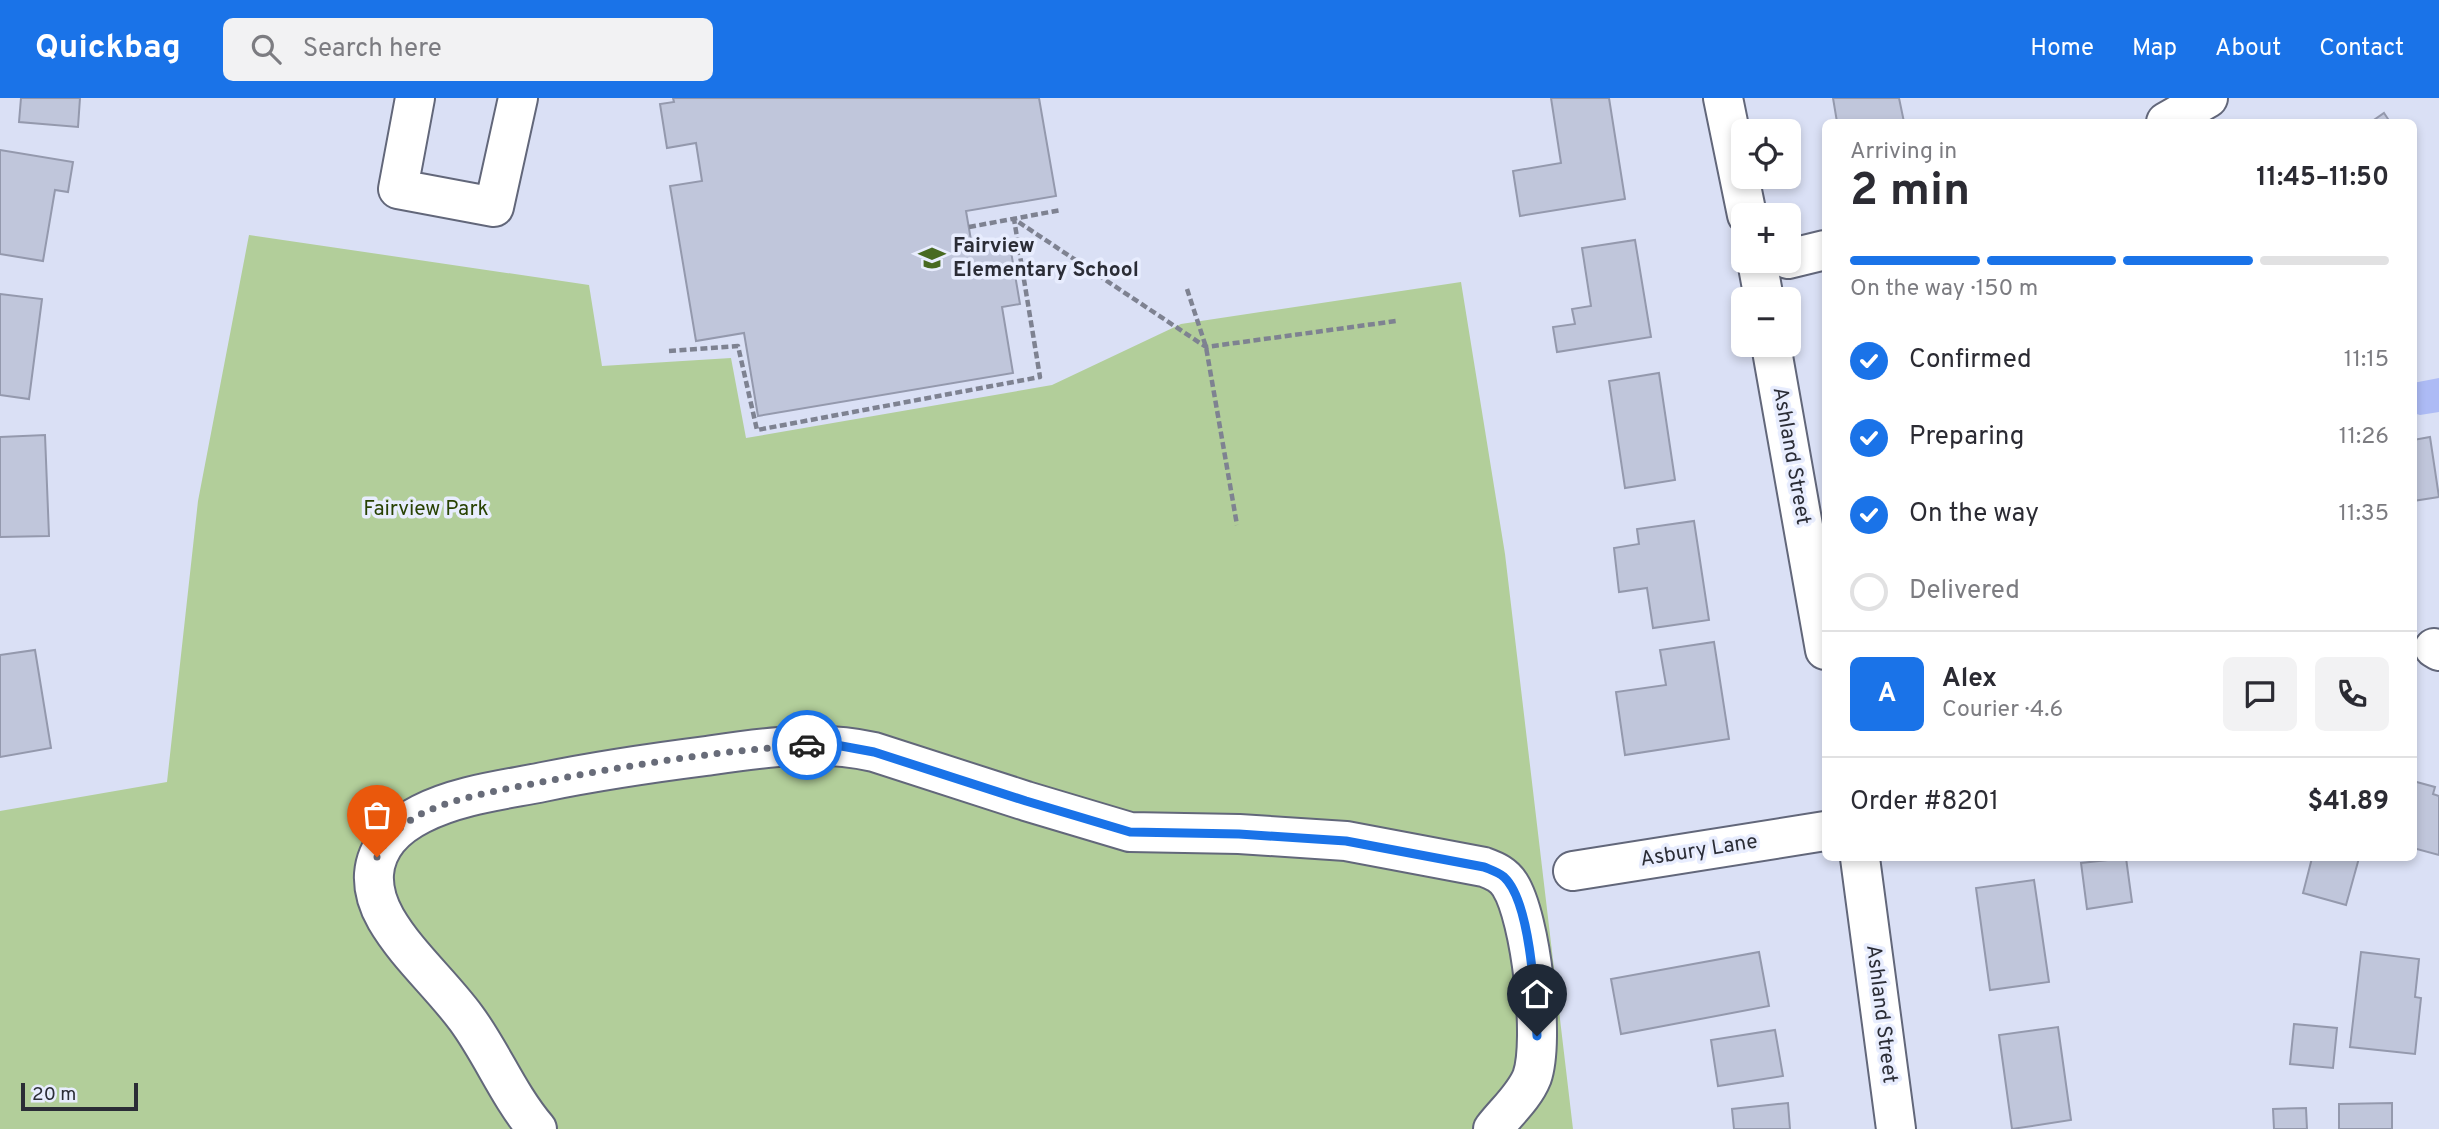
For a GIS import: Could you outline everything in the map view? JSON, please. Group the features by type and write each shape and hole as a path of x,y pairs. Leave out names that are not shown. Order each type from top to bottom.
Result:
{"street":[{"path":"415,98 398,189 494,207 518,98"},
{"path":"1723,98 1745,203"},
{"path":"2171,119 2208,98"},
{"path":"1801,258 1822,251"},
{"name":"Ashland Street","path":"1774,357 1822,633"},
{"path":"537,1129 518,1105 467,1020 396,934 381,910 374,883 374,870 383,846 391,836 422,814 470,797 648,764 766,748 818,745 846,746 874,752 1130,832 1239,834 1346,841 1484,867 1497,872 1511,886 1518,899 1524,923 1537,1036 1534,1068 1527,1086 1493,1129"},
{"name":"Asbury Lane","path":"1573,871 1822,831"},
{"name":"Ashland Street","path":"1860,861 1896,1129"}],"path":[{"path":"970,227 1061,210"},
{"path":"1014,219 1206,347 1396,321"},
{"path":"669,351 738,346 757,430 1040,377 1014,219"},
{"path":"1187,289 1206,347 1237,525"}],"green space":[{"name":"Fairview Park","path":"249,235 589,285 602,366 731,358 746,438 1052,385 1181,324 1461,282 1505,554 1573,1129 0,1129 0,811 167,782 198,501"}],"water":[{"path":"2439,378 2439,412 2417,414 2417,382"}],"building":[{"path":"21,98 80,98 78,127 19,122"},
{"path":"673,98 1039,98 1056,196 966,211 972,246 1009,240 1020,304 1002,307 1013,373 758,416 744,333 696,341 670,186 702,181 696,143 667,148 660,104 674,102"},
{"path":"1551,98 1609,98 1625,199 1520,216 1513,171 1561,163"},
{"path":"1833,98 1899,98 1903,119 1836,119"},
{"path":"2384,113 2388,119 2375,119"},
{"path":"0,150 73,162 68,192 55,190 43,261 0,254"},
{"path":"1635,240 1651,337 1557,352 1553,327 1575,324 1572,309 1591,306 1582,248"},
{"path":"0,294 42,299 29,399 0,395"},
{"path":"1659,373 1675,480 1625,488 1609,381"},
{"path":"45,435 49,536 0,537 0,437"},
{"path":"2430,437 2439,497 2417,500 2417,439"},
{"path":"1694,521 1709,620 1653,628 1647,588 1619,592 1614,548 1639,544 1637,529"},
{"path":"1714,642 1729,739 1625,755 1616,692 1666,685 1660,650"},
{"path":"35,650 51,748 0,757 0,655"},
{"path":"2417,782 2435,787 2433,794 2439,796 2439,855 2417,849"},
{"path":"2126,861 2132,902 2087,909 2081,863"},
{"path":"2311,861 2358,861 2346,905 2303,893"},
{"path":"2034,880 2049,982 1990,990 1976,888"},
{"path":"1759,952 1769,1006 1621,1034 1611,979"},
{"path":"2361,952 2419,959 2415,997 2421,998 2415,1054 2350,1047"},
{"path":"2294,1024 2337,1028 2333,1068 2290,1064"},
{"path":"2058,1027 2071,1120 2012,1129 1999,1035"},
{"path":"1775,1030 1783,1076 1718,1086 1711,1040"},
{"path":"1788,1103 1790,1129 1734,1129 1732,1109"},
{"path":"2392,1103 2392,1129 2339,1129 2339,1104"},
{"path":"2306,1108 2307,1129 2274,1129 2273,1109"}],"way so far":[{"path":"377,857 391,836 412,820 470,797 626,767 807,745"}],"place":[{"name":"Fairview Elementary School","path":"932,258"}],"route":[{"path":"807,745 836,745 874,752 1130,832 1239,834 1346,841 1484,867 1497,872 1505,878 1518,899 1524,923 1537,1036"}]}
